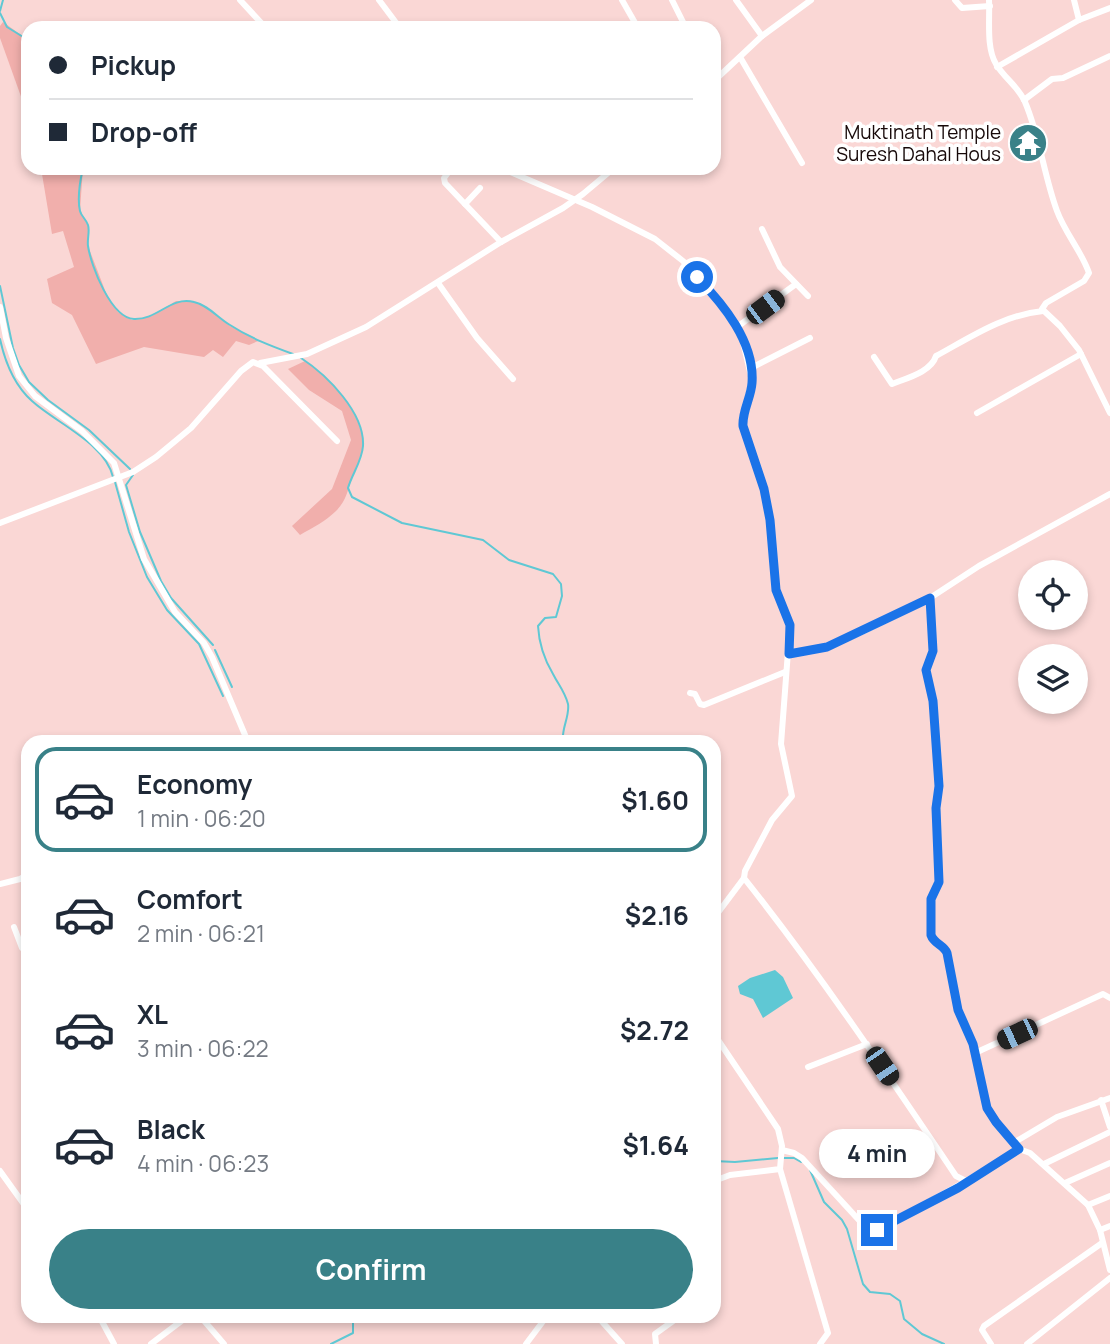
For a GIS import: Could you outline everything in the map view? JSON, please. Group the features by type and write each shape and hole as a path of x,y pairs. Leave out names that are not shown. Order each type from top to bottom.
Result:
{"street":[{"path":"240,0 260,21"},
{"path":"379,0 395,21"},
{"path":"622,0 634,21"},
{"path":"673,0 683,21"},
{"path":"736,0 762,36"},
{"path":"721,75 762,36 811,0"},
{"path":"955,0 962,8 989,3 991,55 1024,100 1035,127 1056,210 1089,273 1084,281 1046,303 1042,307 1043,311"},
{"path":"1074,0 1079,20"},
{"path":"998,67 1079,20 1110,8"},
{"path":"1024,100 1052,79 1063,78 1110,56"},
{"path":"740,57 802,163"},
{"path":"448,175 444,181 500,242"},
{"path":"517,175 655,239 690,269 711,292 737,327 751,368 752,380 743,426 764,489 770,520 776,590 790,625 781,744 792,796 772,820 745,871 744,878 721,909"},
{"path":"0,523 133,472 191,428 246,366 253,362 307,354 366,327 500,242 575,200 605,175"},
{"path":"465,204 480,188"},
{"path":"762,229 780,267 808,296"},
{"path":"438,283 477,338 513,379"},
{"path":"737,327 796,284"},
{"path":"0,307 6,338 19,376 34,396 82,431 114,463 144,559 175,612 204,643 245,735"},
{"path":"874,357 892,384 933,365 936,356 1001,321 1023,313 1043,311 1060,326 1081,354 1110,413"},
{"path":"751,368 810,338"},
{"path":"976,413 1081,354"},
{"path":"260,363 337,441"},
{"path":"789,654 827,647 930,598 979,566 1110,494"},
{"path":"930,598 933,651 926,670 933,701 939,786 936,808 939,882 931,899 932,939 944,947 947,953 958,1010 975,1053 987,1108 1017,1145 1044,1164 1088,1205 1100,1230 1110,1270"},
{"path":"690,693 695,694 700,704 704,705 785,672"},
{"path":"0,884 21,878"},
{"path":"744,878 786,931 867,1044 956,1176 966,1181"},
{"path":"14,928 21,946"},
{"path":"975,1053 1102,994 1110,998"},
{"path":"721,1044 778,1129 782,1152 780,1167 828,1333 820,1344"},
{"path":"808,1067 867,1044"},
{"path":"782,1152 794,1153 802,1158 868,1230 884,1227 966,1181 1057,1117 1110,1098"},
{"path":"1044,1164 1110,1130 1101,1100"},
{"path":"1065,1183 1110,1163"},
{"path":"721,1178 780,1167"},
{"path":"0,1171 21,1200"},
{"path":"1088,1205 1110,1196"},
{"path":"1100,1230 1110,1226"},
{"path":"991,1344 983,1331 984,1326 1102,1243"},
{"path":"1027,1344 1110,1278"},
{"path":"103,1323 114,1344"},
{"path":"150,1344 178,1323"},
{"path":"206,1323 224,1344"},
{"path":"526,1344 542,1323"},
{"path":"603,1323 622,1344"},
{"path":"656,1344 655,1334 670,1323"}],"shaded area":[{"path":"3,22 21,35 21,96 0,38 0,26"},
{"path":"42,175 82,175 80,210 89,228 88,246 108,298 118,312 132,320 141,319 176,301 193,301 258,341 249,345 236,341 223,357 213,350 204,357 144,347 96,364 72,315 52,303 47,279 74,267 63,231 52,234"},
{"path":"305,361 343,396 357,419 363,447 340,507 328,518 300,535 292,526 332,489 351,440 342,411 309,390 288,369"}],"water":[{"path":"775,970 783,977 793,998 763,1018 753,999 740,994 738,986 750,978"}],"waterway":[{"path":"0,11 3,0"},
{"path":"0,13 7,27 21,36"},
{"path":"82,175 79,206 89,227 90,255 104,290 118,310 134,319 150,316 178,302 194,302 245,334 293,354"},
{"path":"0,286 13,348 29,382 48,400 89,430 130,469"},
{"path":"0,339 11,373 20,388 32,401 90,444 108,465 113,477"},
{"path":"301,358 333,385 358,421 363,446 348,488 352,497 402,523 483,540 509,560 553,574 561,584 562,596 556,617 545,618 538,626 545,657 568,704 563,735"},
{"path":"133,475 126,485 140,532 161,581 171,598 213,645"},
{"path":"115,482 129,532 147,577 167,610 199,644 223,696"},
{"path":"215,650 232,687"},
{"path":"721,1161 778,1158"},
{"path":"783,1158 794,1158 801,1162"},
{"path":"810,1170 824,1202 847,1229 863,1284 870,1292 890,1294 900,1301 904,1319 922,1334 944,1344"},
{"path":"331,1344 353,1333 353,1323"}],"place":[{"name":"Muktinath Temple Suresh Dahal Hous","path":"1028,143"}],"route":[{"path":"697,277 737,327 751,368 752,380 743,426 764,489 770,520 776,590 790,625 789,654 827,647 930,598 933,651 926,670 933,701 939,786 936,808 939,882 930,905 931,935 947,953 958,1010 973,1044 987,1108 1019,1149 958,1188 877,1230"}]}
